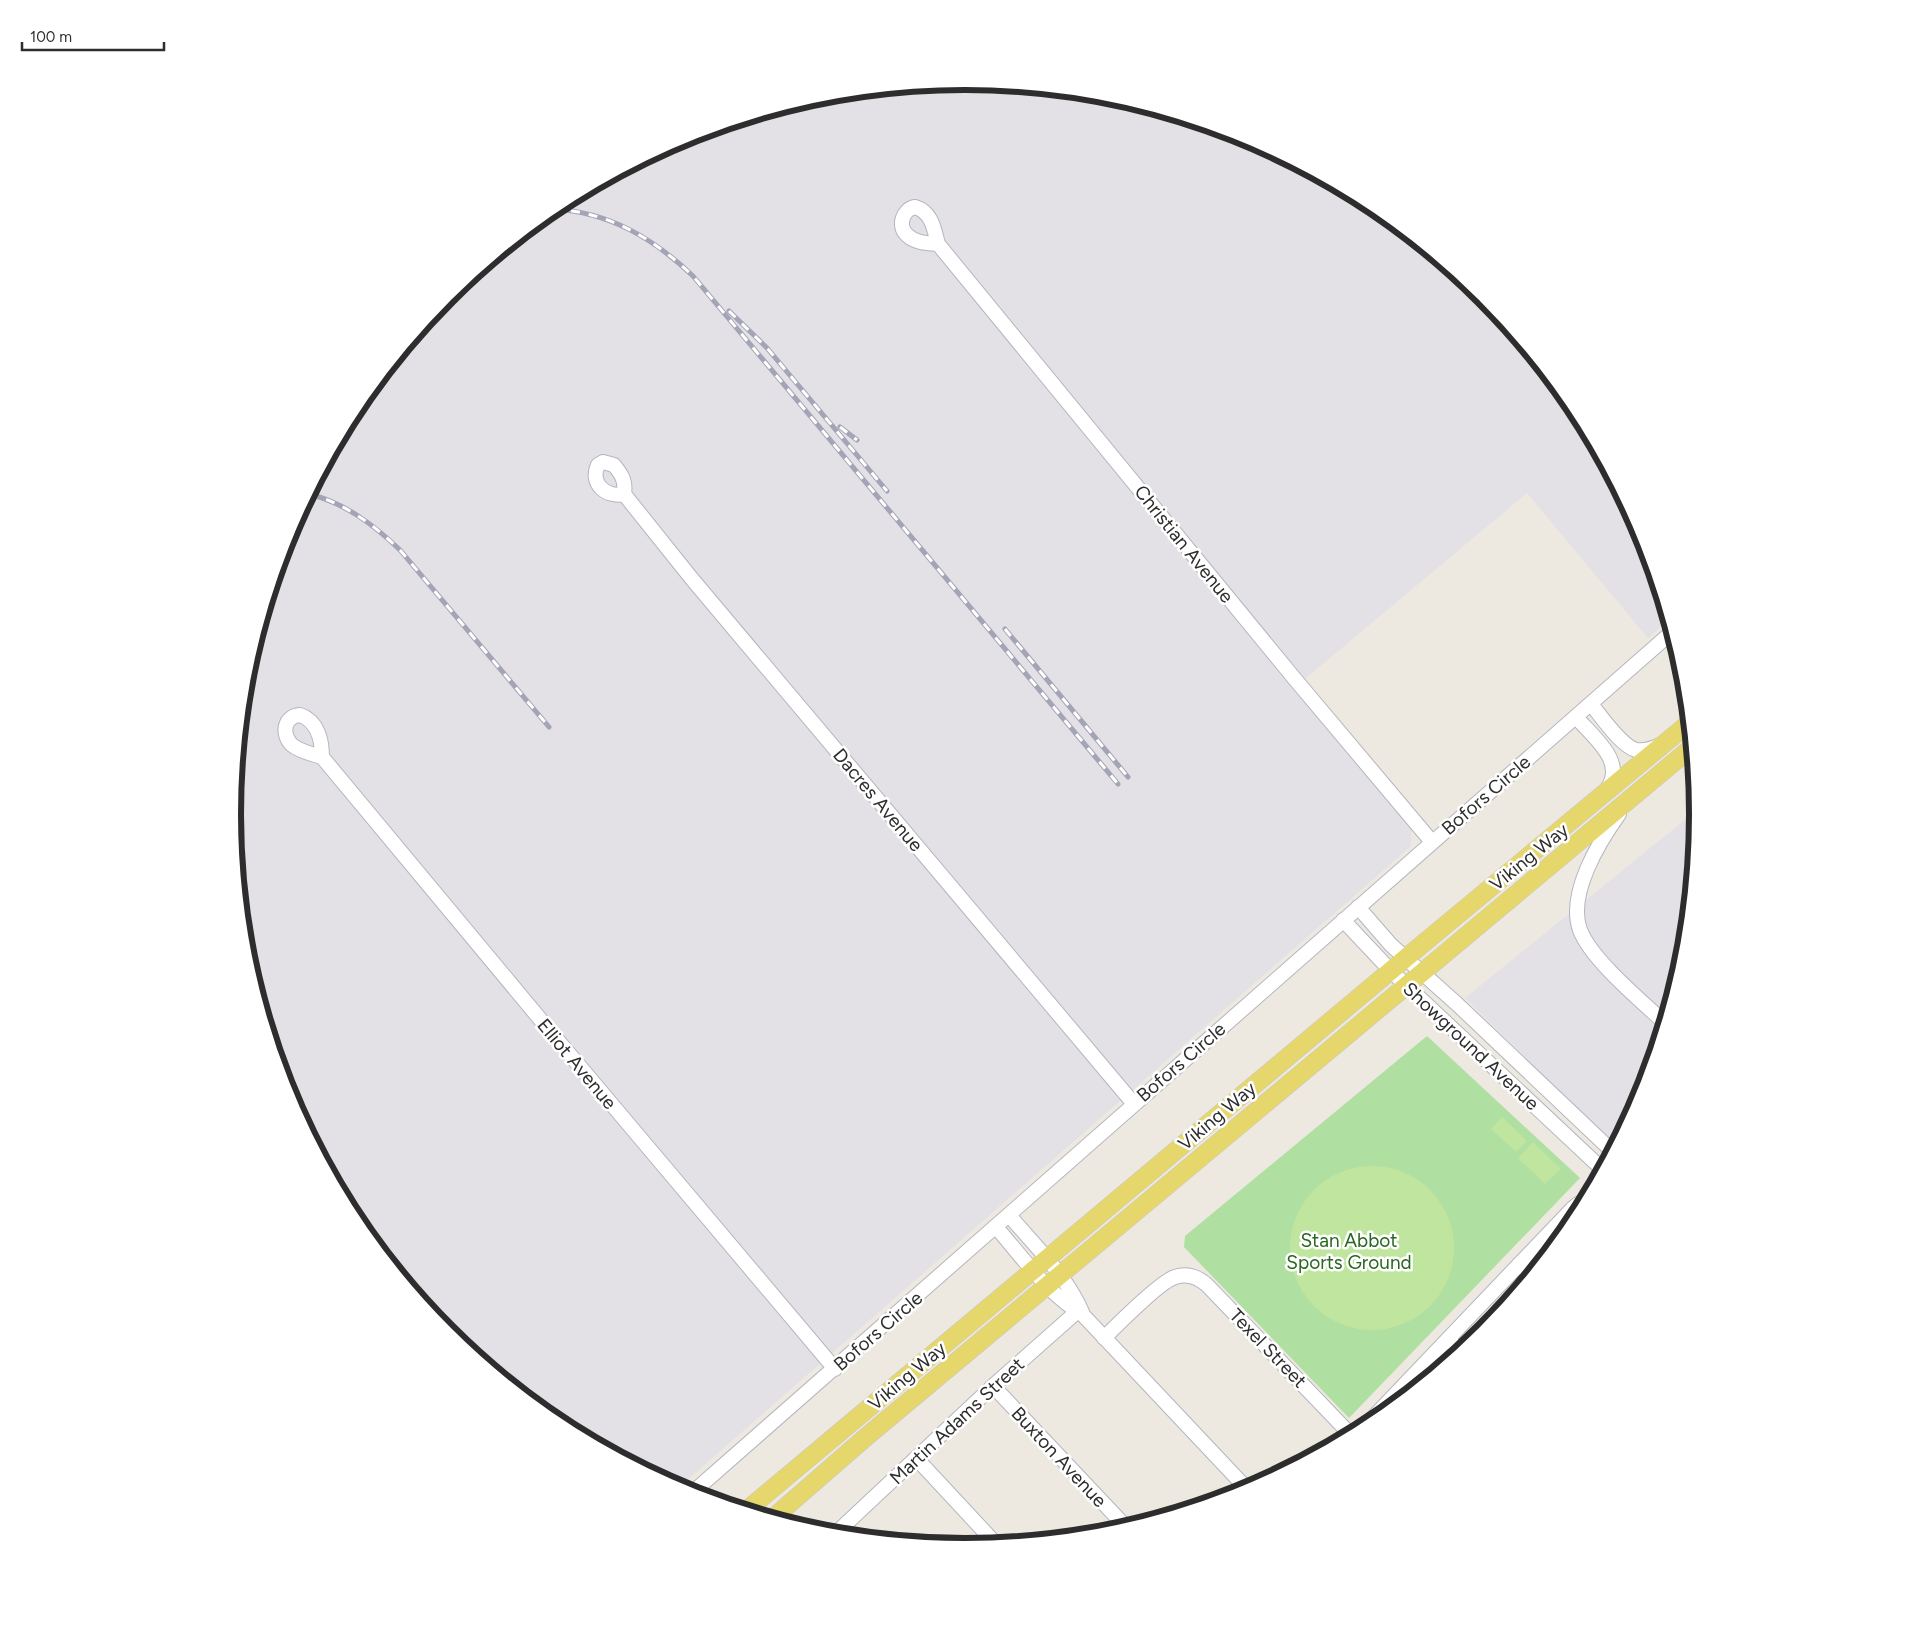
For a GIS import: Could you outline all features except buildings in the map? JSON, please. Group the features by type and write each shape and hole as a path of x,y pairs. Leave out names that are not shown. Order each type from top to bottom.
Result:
{"main road":[{"name":"Viking Way","path":"753,1506 1039,1264 1684,728"},
{"name":"Viking Way","path":"779,1513 866,1437 1686,752"}],"street":[{"name":"Christian Avenue","path":"938,244 1294,678 1432,842"},
{"name":"Dacres Avenue","path":"624,494 692,579 1134,1104"},
{"name":"Bofors Circle","path":"699,1487 1666,637"},
{"path":"1590,704 1622,740 1631,747 1645,750 1666,743"},
{"path":"1576,717 1613,763 1614,776 1601,797"},
{"name":"Elliot Avenue","path":"322,757 554,1037 835,1369"},
{"path":"1629,799 1602,837 1593,856 1580,891 1578,920 1586,942 1604,964 1659,1017"},
{"name":"Showground Avenue","path":"1358,907 1391,945 1607,1147"},
{"name":"Showground Avenue","path":"1344,920 1406,985 1598,1165"},
{"path":"1397,1394 1570,1211"},
{"path":"1008,1215 1039,1264 1080,1312 1242,1483"},
{"path":"996,1227 1014,1248"},
{"path":"976,1245 993,1242 1014,1248 1039,1264"},
{"path":"1519,1264 1526,1271"},
{"name":"Texel Street","path":"1104,1338 1166,1282 1179,1276 1195,1277 1207,1285 1346,1429"},
{"name":"Martin Adams Street","path":"846,1528 916,1458 993,1386 1080,1312"},
{"path":"1448,1339 1455,1346"},
{"name":"Buxton Avenue","path":"993,1386 1120,1521"},
{"path":"916,1458 989,1537"}],"shaded area":[{"path":"965,90 1060,96 1152,115 1198,128 1242,145 1327,187 1367,212 1406,240 1477,302 1539,373 1567,412 1592,452 1614,494 1634,537 1651,581 1663,624 1648,638 1527,493 1294,688 1412,820 1411,846 685,1482 603,1441 563,1416 524,1388 488,1358 453,1326 391,1255 363,1216 338,1176 296,1091 279,1047 255,955 247,909 241,814 247,719 255,673 279,581 296,537 338,452 363,412 391,373 421,337 453,302 524,240 563,212 603,187 645,165 688,145 732,128 778,115 870,96 918,92"},
{"path":"1689,817 1683,909 1664,1001 1651,1047 1634,1091 1610,1142 1465,998"}],"green space":[{"name":"Stan Abbot Sports Ground","path":"1427,1036 1580,1178 1349,1418 1184,1247 1185,1236"},
{"path":"1502,1117 1527,1141 1516,1152 1491,1129"},
{"path":"1533,1142 1561,1169 1545,1184 1518,1158"},
{"path":"1380,1166 1396,1169 1411,1175 1436,1196 1445,1209 1451,1224 1454,1248 1453,1264 1445,1287 1424,1312 1411,1321 1396,1327 1364,1330 1348,1327 1333,1321 1308,1300 1299,1287 1293,1272 1290,1240 1293,1224 1299,1209 1320,1184 1333,1175 1348,1169"}],"railway":[{"path":"566,210 593,215 629,229 662,250 693,276 1118,784"},
{"path":"729,311 767,348 887,491"},
{"path":"840,427 857,440"},
{"path":"315,496 335,503 358,516 400,550 549,727"},
{"path":"1005,629 1128,777"}]}
